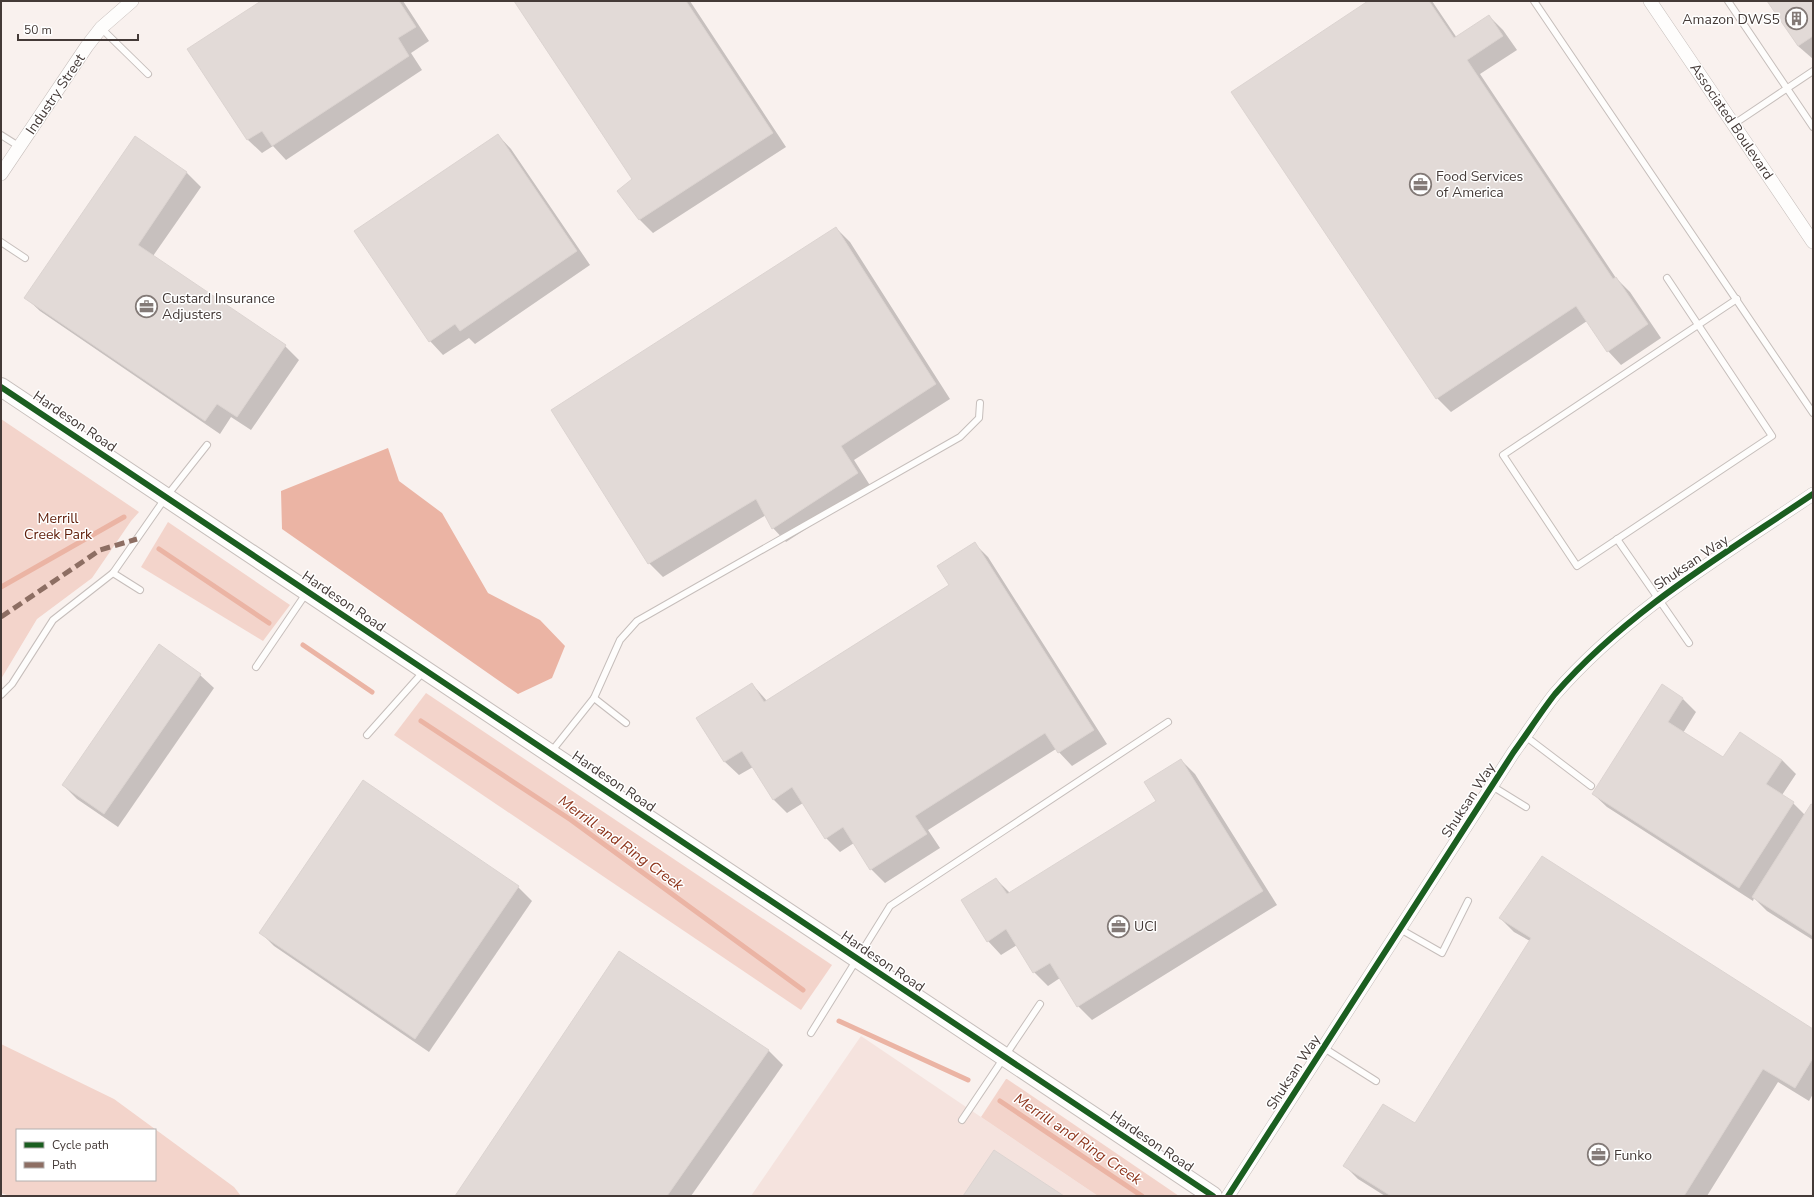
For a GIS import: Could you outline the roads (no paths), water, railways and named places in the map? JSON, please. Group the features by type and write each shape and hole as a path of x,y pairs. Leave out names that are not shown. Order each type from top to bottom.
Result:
{"street":[{"name":"Industry Street","path":"1,174 87,46 101,28 132,1"},
{"name":"Associated Boulevard","path":"1650,1 1813,242"},
{"name":"Hardeson Road","path":"1,387 1212,1196"},
{"name":"Shuksan Way","path":"1228,1196 1492,786 1525,736 1555,695 1594,654 1658,599 1813,494"}],"lane":[{"path":"1534,1 1813,413"},
{"path":"1728,1 1813,127"},
{"path":"101,28 148,74"},
{"path":"1734,124 1813,71"},
{"path":"1,135 20,147"},
{"path":"1,242 25,258"},
{"path":"1667,278 1698,325 1772,436 1577,566 1503,455 1698,325 1737,299"},
{"path":"550,753 594,698 620,640 637,621 960,437 979,418 980,403"},
{"path":"1,695 12,684 53,620 114,573 166,497 207,445"},
{"path":"1617,539 1689,644"},
{"path":"114,573 140,590"},
{"path":"256,667 308,591"},
{"path":"367,735 425,670"},
{"path":"594,698 626,723"},
{"path":"811,1032 890,906 1168,722"},
{"path":"1525,736 1591,786"},
{"path":"1492,786 1526,807"},
{"path":"1400,929 1442,953 1468,901"},
{"path":"962,1120 1040,1004"},
{"path":"1324,1048 1376,1081"}],"waterway":[{"name":"Merrill and Ring Creek","path":"1,587 124,517"},
{"name":"Merrill and Ring Creek","path":"159,549 269,623"},
{"name":"Merrill and Ring Creek","path":"303,645 372,692"},
{"name":"Merrill and Ring Creek","path":"421,721 571,820 803,990"},
{"name":"Merrill and Ring Creek","path":"839,1021 968,1080"},
{"name":"Merrill and Ring Creek","path":"1000,1101 1142,1196"}],"place":[{"name":"Amazon DWS5","path":"1796,19"},
{"name":"Food Services of America","path":"1421,184"},
{"name":"Custard Insurance Adjusters","path":"147,306"},
{"name":"UCI","path":"1118,926"},
{"name":"Funko","path":"1598,1155"}],"park label":[{"name":"Merrill Creek Park","path":"58,526"}]}
